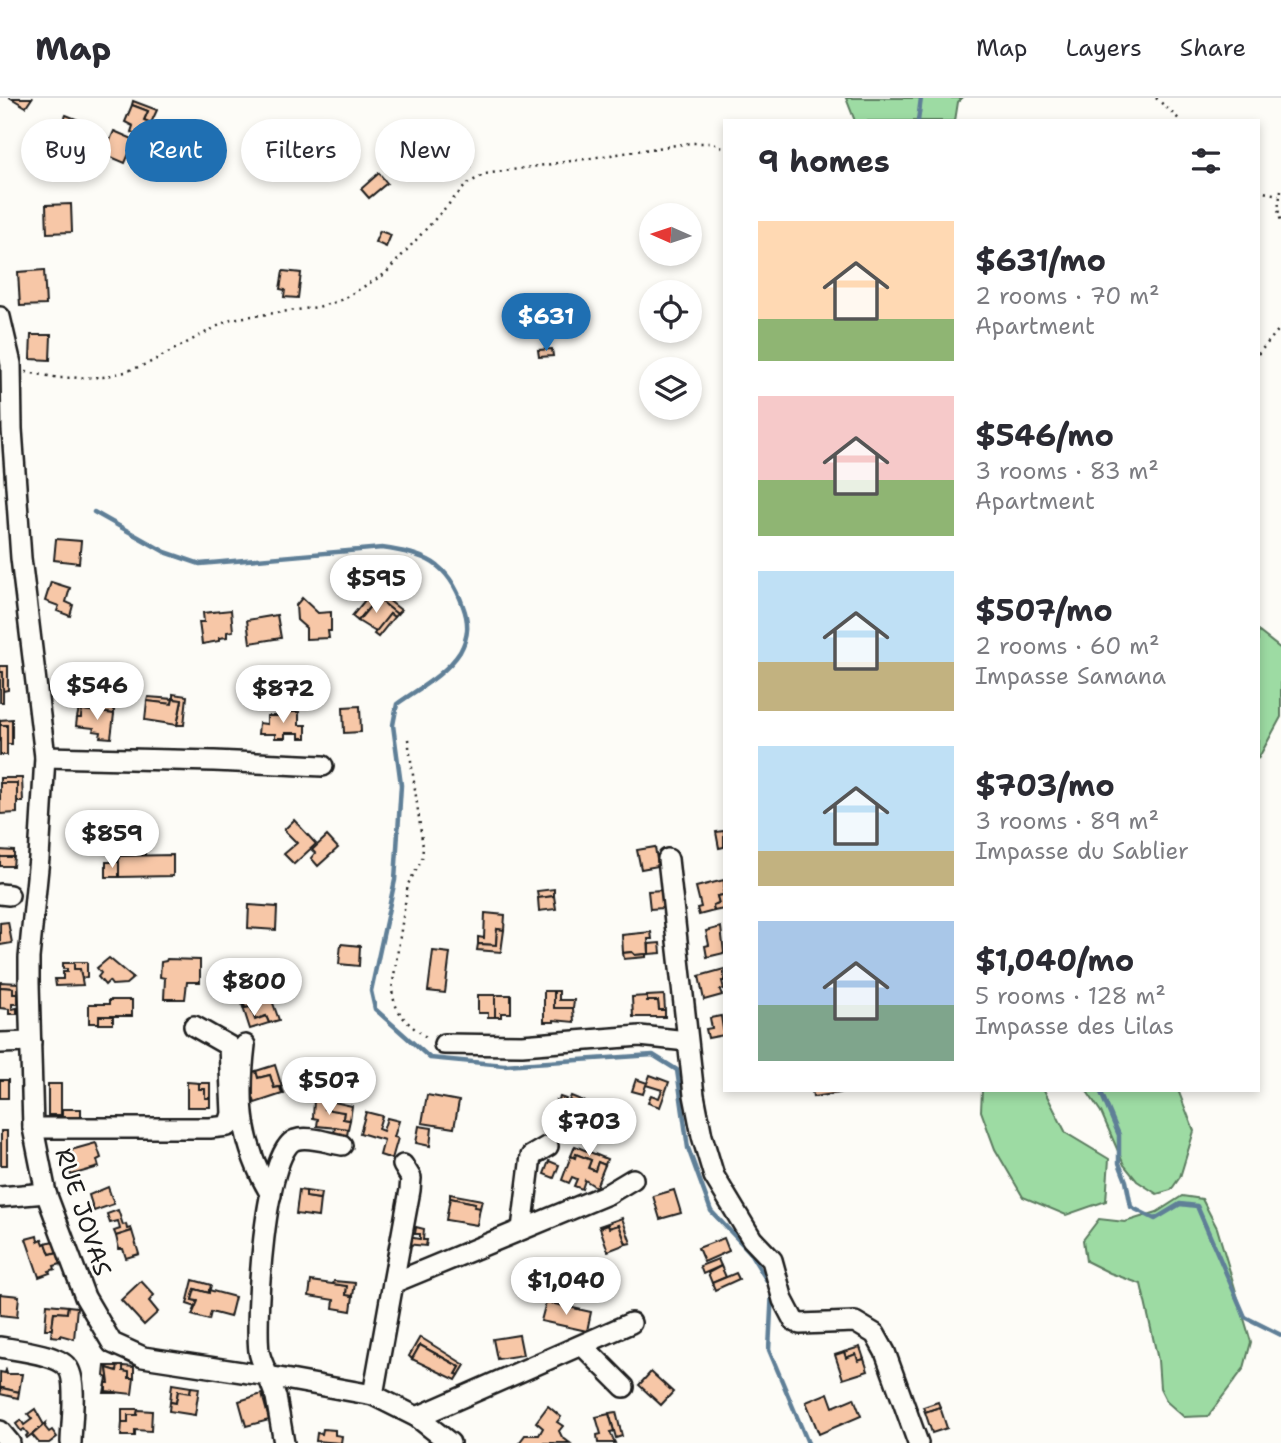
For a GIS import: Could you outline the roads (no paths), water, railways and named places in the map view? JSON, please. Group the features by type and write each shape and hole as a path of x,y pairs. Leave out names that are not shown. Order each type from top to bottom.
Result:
{"street":[{"name":"RUE JOVAS","path":"0,317 11,364 6,429 45,757 29,958 33,1128 46,1193 85,1297 111,1343 143,1356 373,1395 418,1417 450,1443"},
{"path":"45,757 323,766"},
{"path":"668,859 687,1041 702,1136 714,1176 752,1239 772,1260 783,1300 794,1321 800,1324 855,1322 875,1334 885,1352 918,1443"},
{"path":"33,1128 198,1129 228,1126 232,1114 229,1046 194,1026"},
{"path":"444,1044 522,1045 640,1037 687,1041"},
{"path":"0,1043 31,1042"},
{"path":"245,1045 242,1066 243,1123 255,1166 271,1195"},
{"path":"284,1443 276,1397 259,1354 257,1324 260,1275 271,1195 278,1161 286,1147 294,1140 307,1139 342,1145"},
{"path":"522,1229 531,1156 548,1146"},
{"path":"373,1395 410,1190 411,1178 403,1165"},
{"path":"393,1283 608,1194 634,1179"},
{"path":"0,1198 46,1193"},
{"path":"418,1417 631,1323"},
{"path":"583,1346 624,1387"},
{"path":"0,1347 56,1359 69,1369 72,1381 71,1443"},
{"path":"0,1431 10,1443"}],"waterway":[{"path":"918,119 921,98"},
{"path":"94,512 165,552 200,564 382,548 423,557 450,579 466,618 467,629 463,646 454,660 439,674 397,704 393,725 401,785 395,880 371,991 375,1009 430,1058 504,1065 653,1055 677,1070 688,1148 711,1211 749,1251 772,1289 769,1350 808,1443"},
{"path":"1101,1092 1119,1135 1119,1163 1131,1207 1155,1219 1180,1204 1197,1206 1245,1317 1281,1335"}]}
